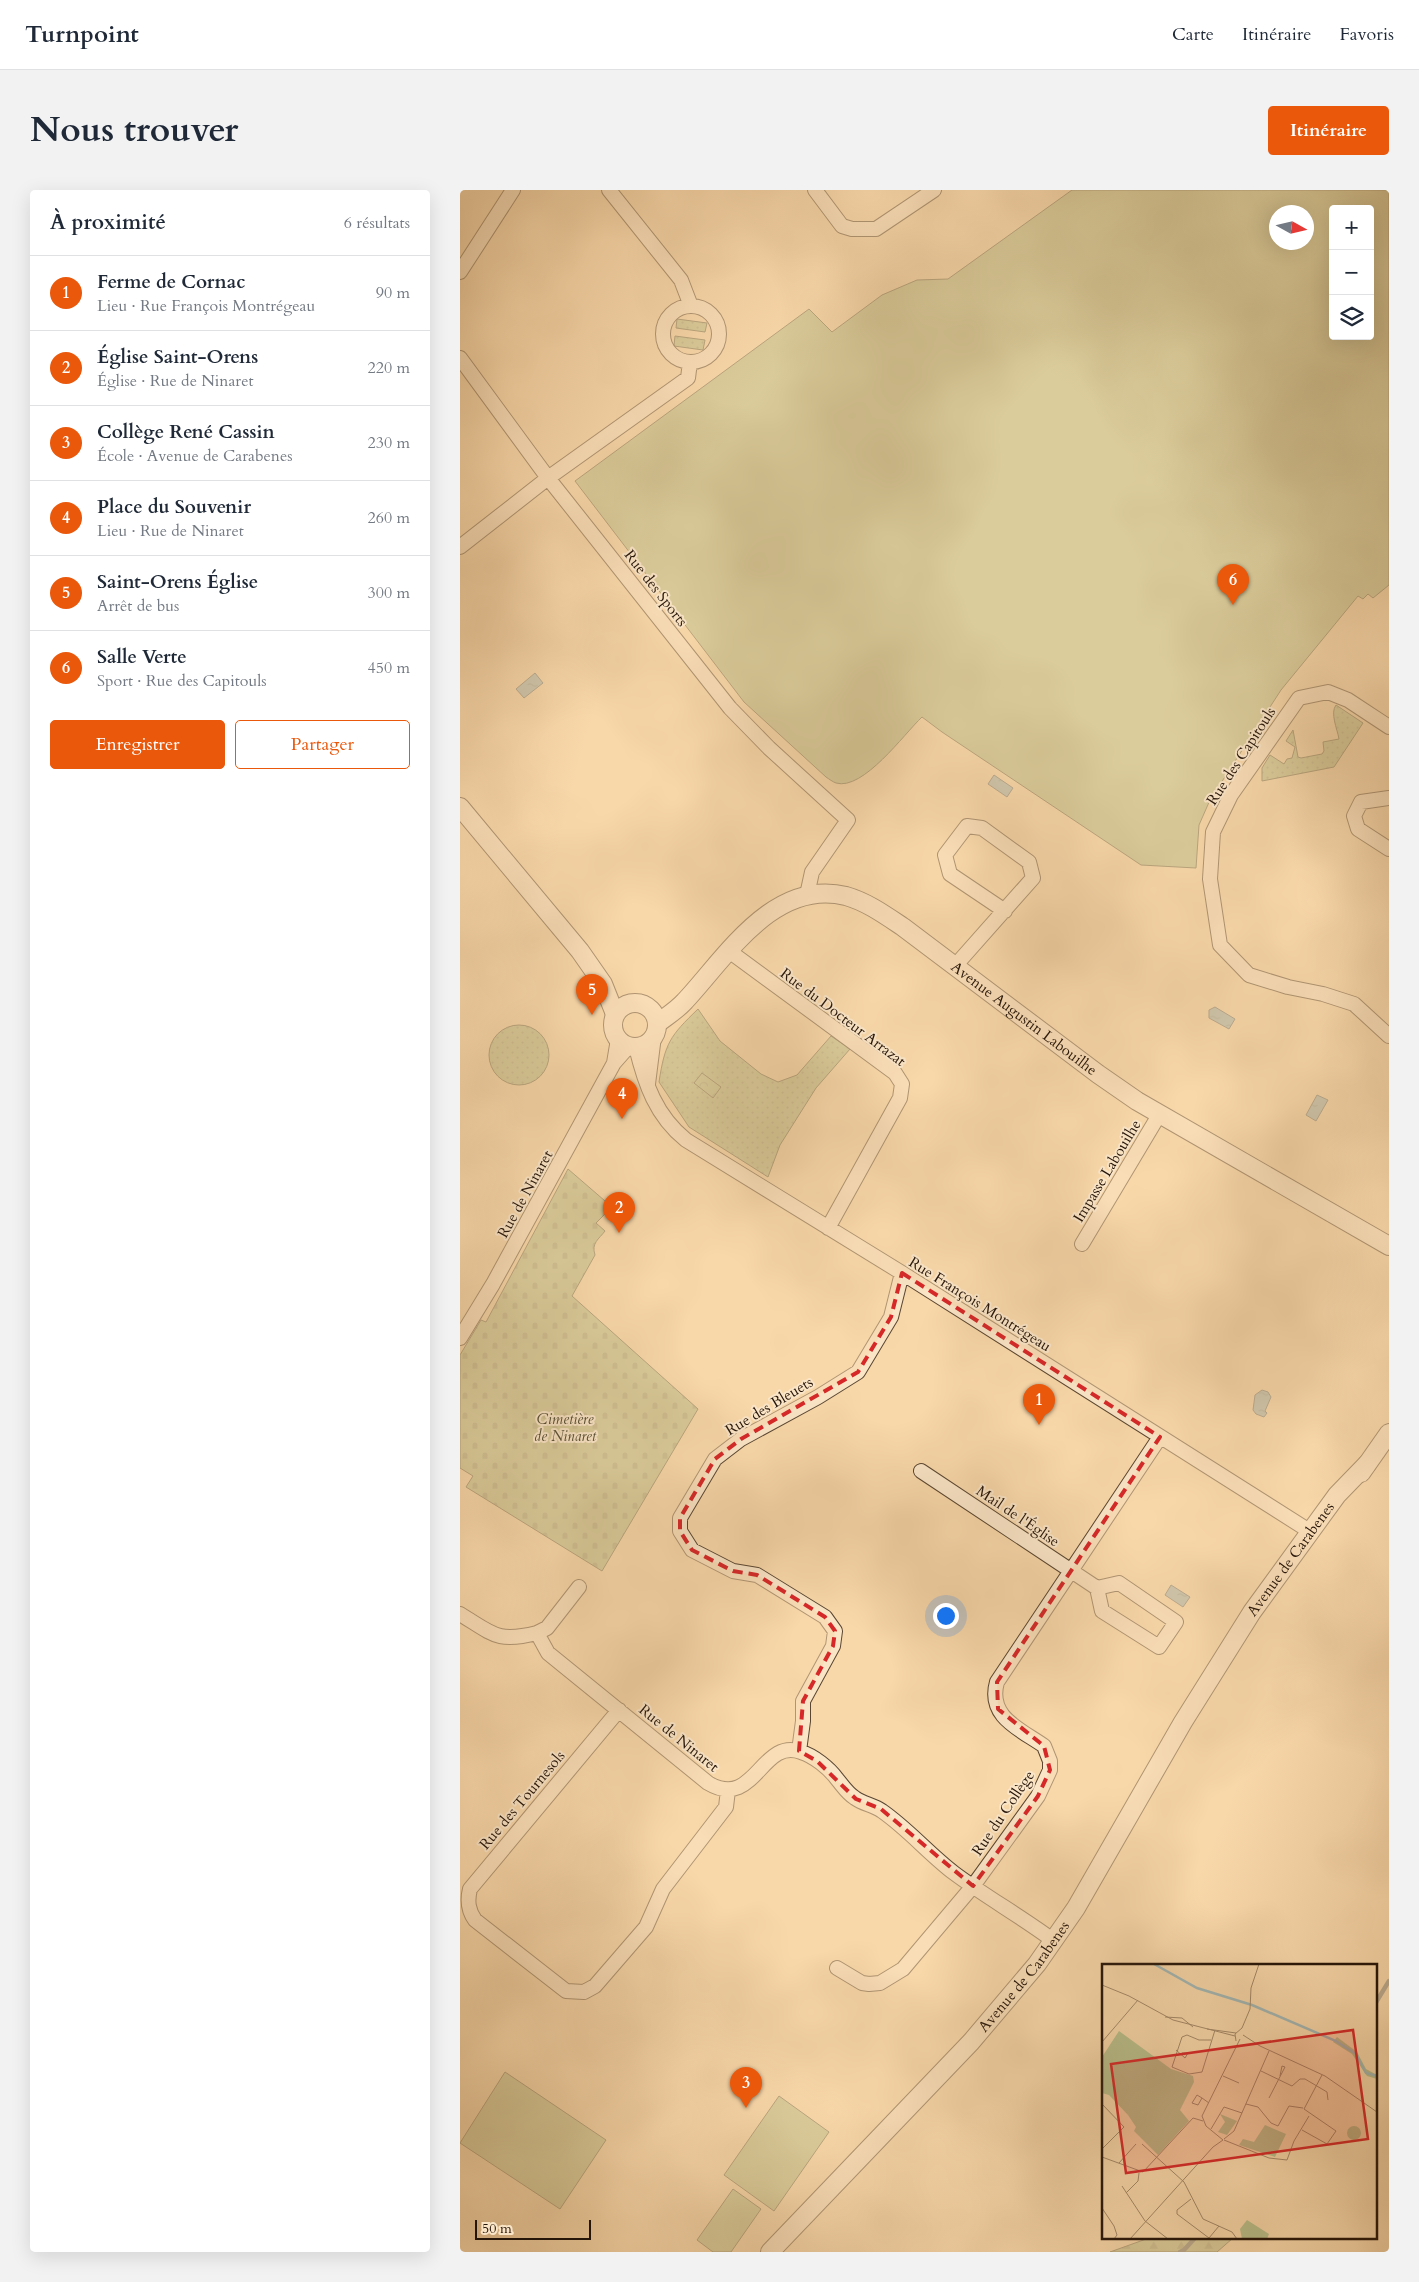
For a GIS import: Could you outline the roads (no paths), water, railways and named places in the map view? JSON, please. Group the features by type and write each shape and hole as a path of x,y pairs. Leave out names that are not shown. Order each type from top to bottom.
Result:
{"street":[{"path":"460,272 513,190"},
{"path":"609,190 681,280 691,306"},
{"path":"815,190 842,226 852,230 876,229 934,190"},
{"path":"691,306 699,307 712,316 718,330 718,338 712,353 706,358 690,362 675,357 669,352 663,338 666,322 670,316 683,307 691,306"},
{"name":"Rue des Sports","path":"460,358 548,478 730,708 769,748 848,820 812,872 807,895"},
{"path":"460,548 548,478 688,378 690,362"},
{"name":"Rue des Capitouls","path":"1389,727 1348,700 1328,692 1299,698 1231,796 1213,832 1210,879 1220,945 1249,975 1354,1004 1389,1036"},
{"path":"1389,798 1361,802 1354,816 1358,829 1389,849"},
{"path":"460,807 580,951 603,984 615,1014 613,1028 628,1044 644,1046 650,1017"},
{"path":"955,966 1005,911 1033,878 1029,862 982,828 967,826 945,855 950,874 1005,911"},
{"name":"Avenue Augustin Labouilhe","path":"650,1017 678,1008 729,951 765,916 778,907 807,895 834,894 861,902 903,927 1098,1074 1159,1115 1389,1246"},
{"name":"Rue du Docteur Arrazat","path":"729,951 895,1073 902,1084 900,1098 828,1228"},
{"path":"603,984 650,1017"},
{"path":"615,1014 627,1003 650,1017"},
{"path":"648,1088 650,1017"},
{"name":"Rue François Montrégeau","path":"628,1044 663,1117 674,1131 686,1140 902,1273 1311,1532"},
{"name":"Rue de Ninaret","path":"460,1338 498,1275 614,1063 628,1044"},
{"name":"Impasse Labouilhe","path":"1082,1244 1159,1115"},
{"name":"Rue des Bleuets","path":"799,1750 803,1721 803,1701 807,1689 833,1646 834,1631 825,1617 757,1575 733,1571 692,1550 680,1531 680,1518 716,1460 741,1439 818,1397 858,1372 891,1317 902,1273"},
{"name":"Avenue de Carabenes","path":"770,2252 971,2042 1016,1991 1076,1908 1184,1722 1252,1612 1337,1495 1366,1464 1389,1434"},
{"name":"Rue du Collège","path":"837,1968 862,1983 869,1984 880,1983 903,1969 973,1886 1038,1796 1050,1770 1048,1753 1044,1746 1004,1717 998,1709 995,1691 997,1682 1160,1437"},
{"name":"Avenue de Carabenes","path":"1223,1661 1260,1618 1345,1499 1366,1464"},
{"name":"Mail de l'Église","path":"921,1471 1097,1588"},
{"path":"1119,1583 1176,1622 1159,1647 1102,1611 1097,1588 1119,1583"},
{"path":"460,1614 495,1635 515,1639 537,1634 546,1628 579,1587"},
{"name":"Rue de Ninaret","path":"537,1634 548,1653 708,1783 717,1789 728,1790"},
{"name":"Rue des Tournesols","path":"619,1710 470,1889 468,1900 470,1912 475,1920 566,1991 584,1992 595,1986 646,1927 663,1889 726,1808 728,1790"},
{"path":"728,1790 748,1783 770,1758 787,1750 799,1750 808,1754 856,1799 881,1810 953,1872 1054,1940"}],"water":[{"path":"535,673 543,683 524,698 516,689"},
{"path":"994,775 1013,788 1007,797 988,784"},
{"path":"1215,1007 1235,1019 1229,1029 1209,1018 1209,1010"},
{"path":"1317,1095 1328,1100 1316,1121 1306,1115"},
{"path":"1262,1390 1268,1392 1271,1397 1265,1411 1267,1413 1264,1417 1256,1414 1253,1410 1255,1395"},
{"path":"1171,1585 1190,1597 1183,1607 1165,1595"}],"waterway":[{"path":"1376,2002 1389,1981"},
{"path":"1180,2252 1193,2240"}],"place":[{"name":"Salle Verte","path":"1233,605"},
{"name":"Saint-Orens Église","path":"592,1015"},
{"name":"Place du Souvenir","path":"622,1119"},
{"name":"Église Saint-Orens","path":"619,1233"},
{"name":"Ferme de Cornac","path":"1039,1425"},
{"name":"Collège René Cassin","path":"746,2108"}],"park label":[{"name":"Cimetière de Ninaret","path":"565,1428"}]}
